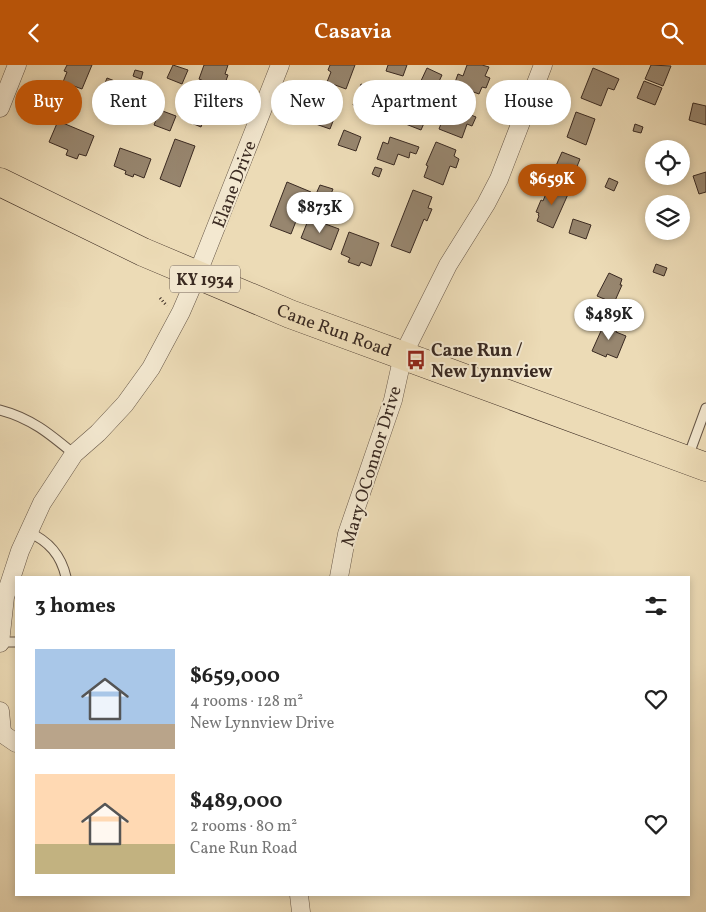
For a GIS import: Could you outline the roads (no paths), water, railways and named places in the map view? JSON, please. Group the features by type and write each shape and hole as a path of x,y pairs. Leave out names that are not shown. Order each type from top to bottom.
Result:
{"highway":[{"name":"Cane Run Road","path":"0,181 110,237 290,314 696,463"}],"street":[{"path":"0,108 17,65"},
{"name":"Elane Drive","path":"0,642 5,597 20,551 42,503 74,454 98,433 125,404 151,368 181,312 197,275 280,65"},
{"name":"Mary OConnor Drive","path":"341,576 347,534 394,400 403,355 448,265 486,204 499,179 543,65"},
{"path":"0,711 1,732 15,742"},
{"path":"299,896 301,912"}],"lane":[{"path":"696,463 706,408"},
{"path":"0,410 13,413 42,428 74,454"},
{"path":"28,532 47,542 62,563 66,576"},
{"path":"0,642 15,642"}],"place":[{"name":"Cane Run / New Lynnview","path":"416,360"}]}
